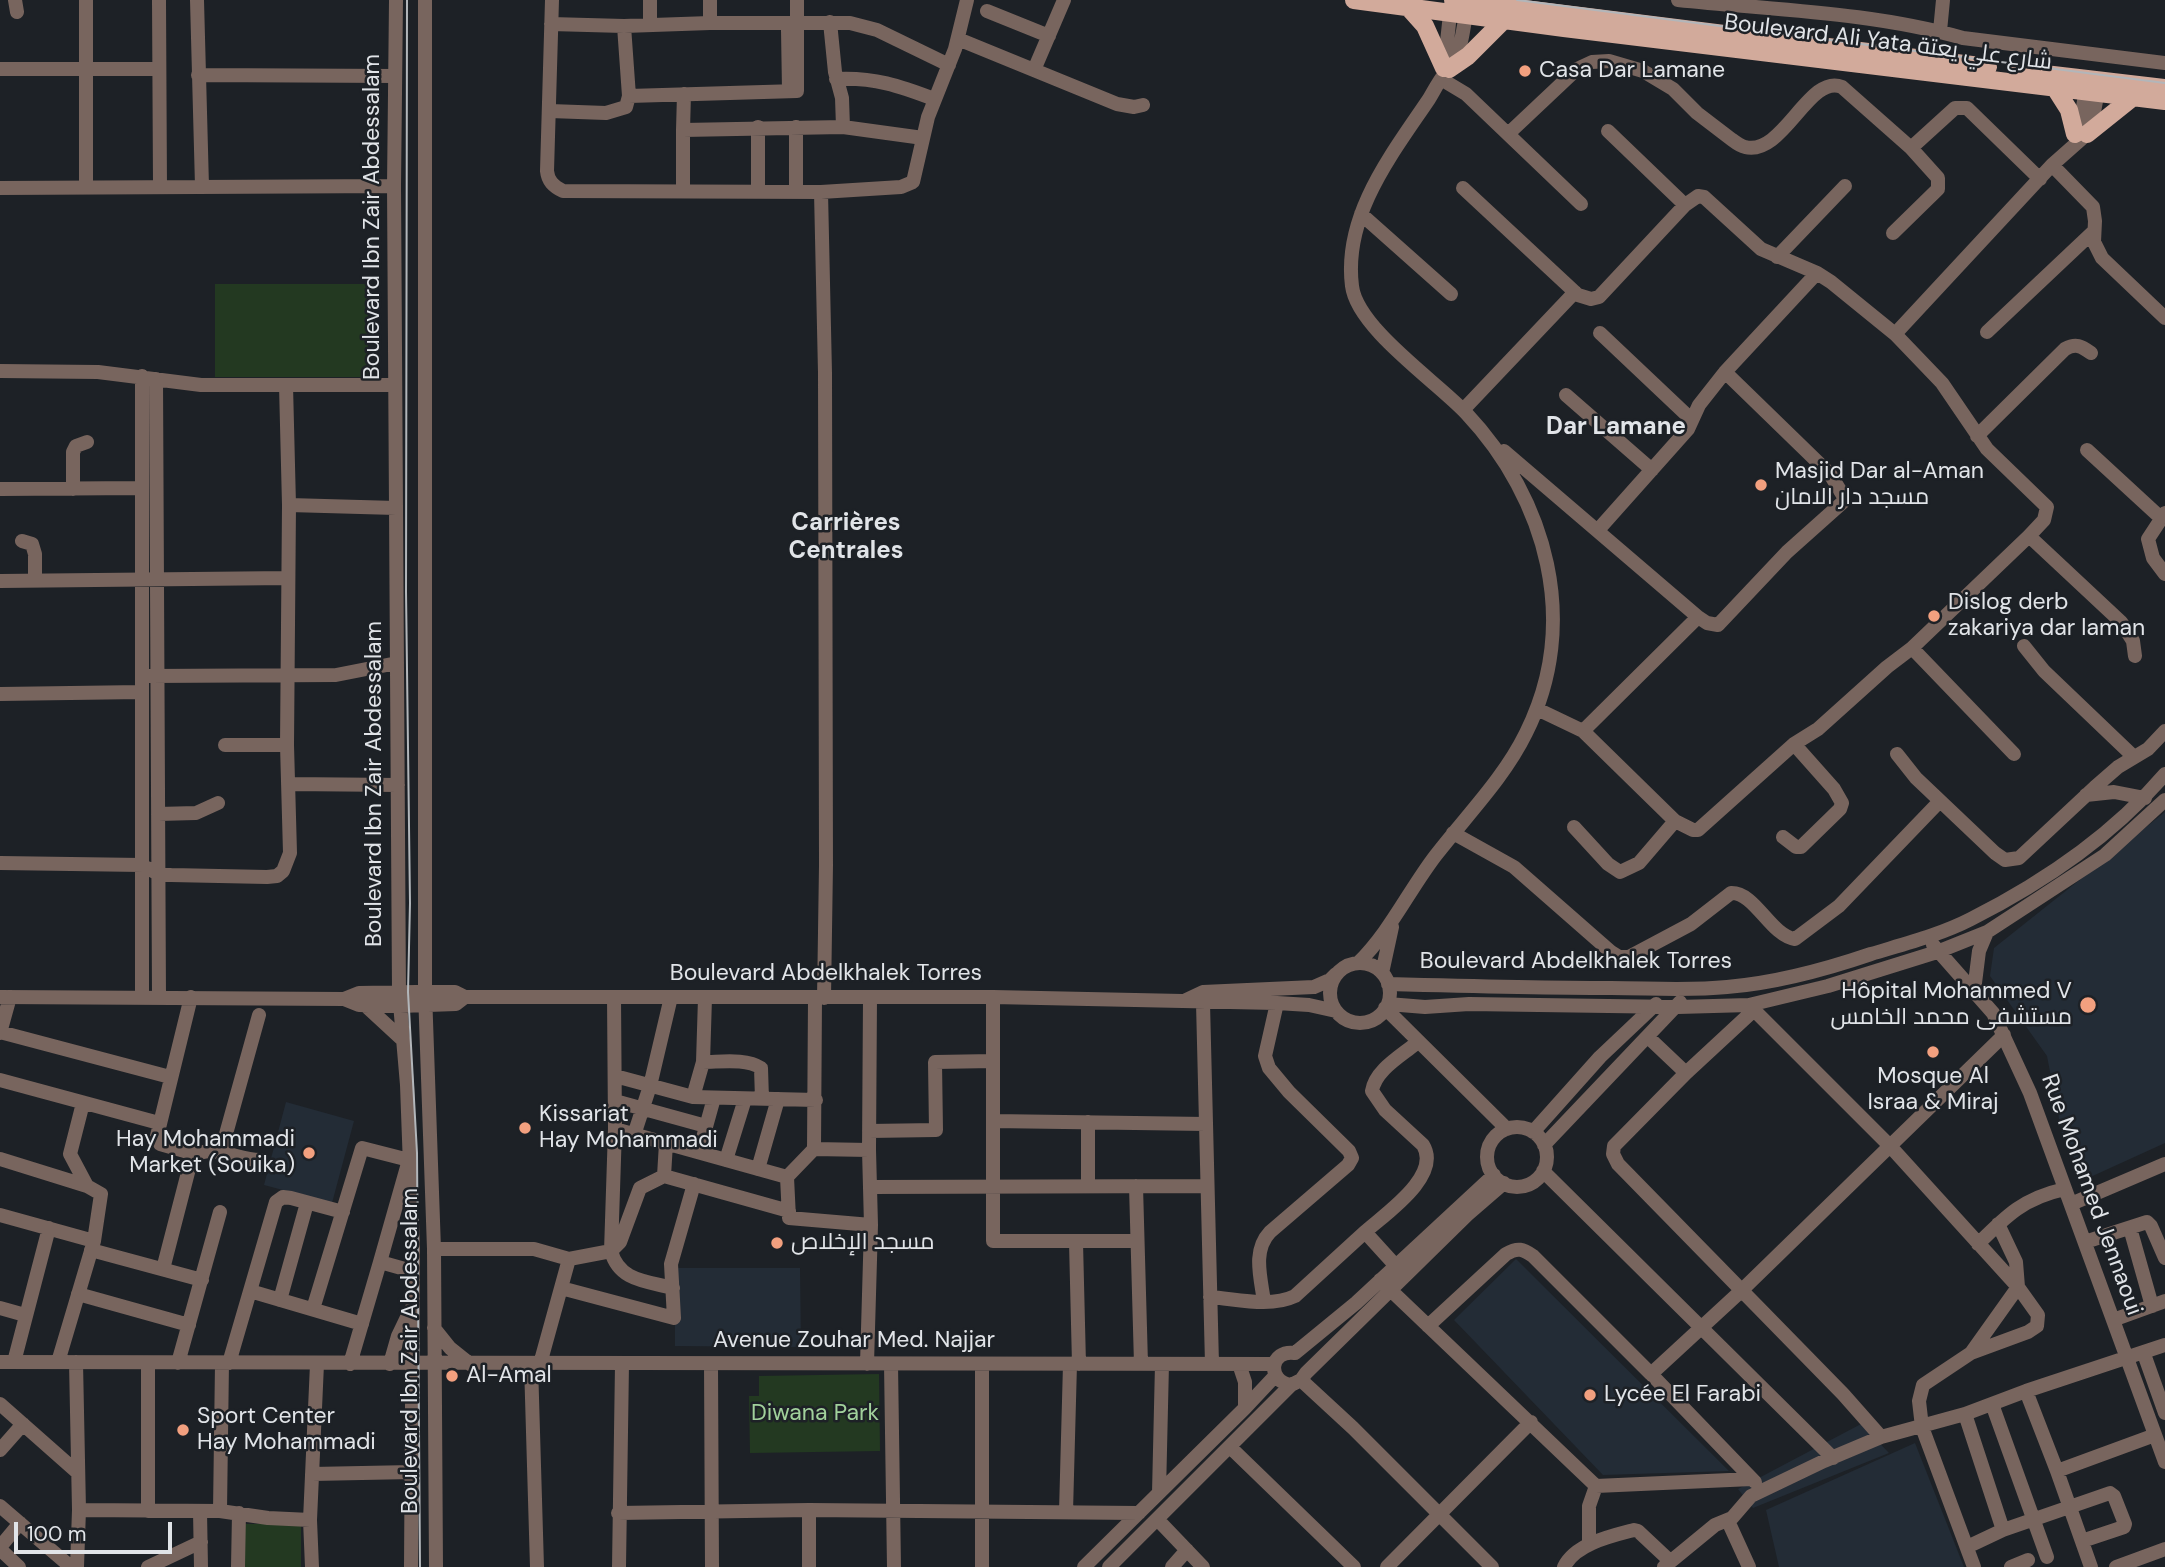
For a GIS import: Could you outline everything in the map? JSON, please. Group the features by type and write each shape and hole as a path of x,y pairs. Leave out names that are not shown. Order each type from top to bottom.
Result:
{"main road":[{"name":"Boulevard Ali Yata شارع علي يعتة","path":"1354,0 1408,7 1458,6 2092,87 2132,98 2165,101"},
{"name":"Boulevard Ali Yata شارع علي يعتة","path":"1458,6 1504,20 2055,88 2165,88"},
{"path":"1408,7 1425,26 1445,72 1464,60 1504,20"},
{"path":"2055,88 2072,118 2078,138 2132,98"}],"street":[{"path":"86,0 86,187"},
{"path":"159,0 160,186"},
{"path":"197,0 202,186"},
{"name":"Boulevard Ibn Zair Abdessalam","path":"396,0 394,186 400,999 410,1160 411,1567"},
{"name":"Boulevard Ibn Zair Abdessalam","path":"425,0 426,999 434,1249 436,1567"},
{"path":"552,0 547,170 548,178 554,186 562,191 821,192 890,188 909,184 915,179 934,99 958,39 967,0"},
{"path":"650,0 650,25"},
{"path":"710,0 710,23"},
{"path":"788,0 792,22"},
{"path":"629,96 789,91 792,22 797,0"},
{"path":"1034,70 1064,0"},
{"name":"Boulevard Ali Yata شارع علي يعتة","path":"1680,0 1830,14 1940,31 1963,38 2165,63"},
{"path":"1940,31 1942,0"},
{"path":"1458,6 1445,72 1398,145 1356,228 1350,267 1355,300 1378,331 1484,434 1698,617 1712,625 1722,622 1787,552 1843,502 1844,498 1830,474 1725,372"},
{"path":"987,11 1049,36"},
{"path":"830,22 836,79 842,98 843,127"},
{"path":"551,24 624,26 850,23 877,30 949,65"},
{"path":"550,111 614,112 626,107 629,96 624,26"},
{"path":"958,39 1117,104 1134,107 1143,105"},
{"path":"1508,134 1584,64 1609,61 1658,79 1697,113 1743,147 1761,147 1771,140 1823,87 1830,84 1842,87 1911,148 1936,173 1940,184 1893,233"},
{"path":"0,69 158,69"},
{"path":"1445,72 1581,204"},
{"path":"198,75 395,76"},
{"path":"836,79 883,81 934,99"},
{"path":"1895,334 2078,138 2082,113 2092,87"},
{"path":"683,191 684,94"},
{"path":"1911,148 1955,108 1966,108 2040,179"},
{"path":"758,127 758,191"},
{"path":"796,127 796,191"},
{"path":"683,130 843,127 923,138"},
{"path":"1608,131 1685,205"},
{"path":"2052,165 2093,207 2093,232 2096,248 2102,258 2165,318"},
{"path":"0,188 394,186"},
{"path":"1777,257 1845,186"},
{"path":"1463,188 1586,299 1597,299 1685,205 1698,196 1704,197 1762,250 1817,273 1895,334 1941,383 1987,449 2047,507 2044,520 2029,536 1912,648 1818,729 1794,744 1698,830 1693,831 1675,821 1583,732 1537,709"},
{"path":"821,192 825,373 820,998 814,1149 788,1177 789,1218 871,1225"},
{"path":"1361,214 1451,294"},
{"path":"1987,332 2093,232"},
{"path":"1598,530 1688,429 1699,405 1725,372 1817,273"},
{"path":"1463,411 1576,292"},
{"path":"1600,333 1692,419"},
{"path":"1977,436 2065,349 2074,345 2081,346 2091,353"},
{"path":"0,371 98,372 201,385 395,385"},
{"path":"149,377 141,488 157,676 159,997"},
{"path":"142,997 141,676 149,580 149,377"},
{"path":"0,863 142,865 158,874 267,877 277,876 283,871 290,853 286,385"},
{"path":"1566,395 1652,470"},
{"path":"1358,963 1394,917 1421,874 1512,758 1537,709 1548,664 1553,616 1550,572 1545,552 1521,489 1484,434"},
{"path":"73,488 73,452 76,446 87,442"},
{"path":"2087,450 2163,515 2148,539 2153,558 2165,574"},
{"path":"0,489 141,488"},
{"path":"289,505 396,508"},
{"path":"2029,536 2121,622 2133,641 2135,656"},
{"path":"23,541 32,544 35,554 35,581"},
{"path":"0,581 288,578"},
{"path":"1583,732 1698,617"},
{"path":"2024,646 2044,671 2134,757"},
{"path":"1912,648 2014,754"},
{"path":"141,676 336,674 397,663"},
{"path":"0,694 141,692"},
{"path":"1897,754 1916,778 1996,853 2005,860 2013,860 2019,858 2118,767 2148,749 2165,731"},
{"path":"1783,837 1796,847 1801,846 1840,809 1842,803 1834,789 1794,744"},
{"path":"225,745 287,745"},
{"name":"Boulevard Abdelkhalek Torres","path":"1385,979 1687,989 1773,981 1820,971 1970,919 2026,888 2071,858 2145,798 2165,774"},
{"path":"288,784 398,785"},
{"path":"2086,795 2114,792 2145,798"},
{"name":"Boulevard Abdelkhalek Torres","path":"1385,1008 1469,1004 1752,1007 1937,952 1987,932 2105,855 2165,800"},
{"path":"1453,833 1514,867 1611,952 1619,957 1629,957 1691,924 1731,893 1742,896 1787,938 1795,939 1839,906 1940,801"},
{"path":"158,814 196,813 218,803"},
{"path":"1574,827 1608,864 1620,872 1639,863 1675,821"},
{"path":"1394,917 1385,979 1385,1008 1411,1038 1504,1130"},
{"path":"1974,991 1979,951 1987,932"},
{"name":"Rue Mohamed Jennaoui","path":"1927,936 1937,952 1993,1013 2004,1035 2030,1093 2127,1359 2157,1426 2165,1462"},
{"path":"1385,979 1367,964 1358,963 1344,967 1333,978 1330,995 1336,1011 1358,1023 1375,1019 1385,1008"},
{"name":"Boulevard Abdelkhalek Torres","path":"1186,1000 1203,992 1314,987 1330,980 1339,971"},
{"path":"1533,1132 1600,1057 1654,1006 1667,988"},
{"path":"1544,1145 1678,1007 1687,989"},
{"name":"Boulevard Abdelkhalek Torres","path":"344,999 359,993 456,1004 465,997 993,997 1277,1003 1309,1005 1336,1011"},
{"path":"5,997 0,1033 170,1077"},
{"name":"Boulevard Abdelkhalek Torres","path":"5,997 344,999 365,1005 400,999"},
{"path":"191,997 159,1123 157,1136 160,1143 195,1154 220,1153 261,1160"},
{"path":"614,997 615,1129 611,1251 614,1265 622,1273 673,1288"},
{"path":"634,1135 650,1086 671,997"},
{"path":"993,997 993,1241 1137,1241"},
{"path":"693,1097 703,1062 705,998"},
{"path":"867,1364 871,1225 870,998"},
{"path":"1203,1003 1212,1364"},
{"path":"1264,1302 1260,1244 1269,1233 1348,1165 1352,1158 1349,1151 1284,1087 1269,1068 1265,1056 1277,1003"},
{"path":"365,1005 404,1041"},
{"path":"1210,1297 1278,1302 1295,1296 1413,1189 1426,1170 1427,1156 1423,1145 1385,1110 1372,1091 1382,1072 1411,1038 1425,1007"},
{"path":"1881,1437 1843,1394 1618,1164 1613,1154 1614,1146 1752,1007 1890,1146 2018,1287 2038,1315 2037,1326 2028,1332 1970,1353 1923,1385 1919,1401 1922,1427 1974,1567"},
{"path":"220,1153 259,1015"},
{"path":"1651,1374 1741,1291 2004,1035"},
{"path":"1648,1037 1686,1073"},
{"path":"869,1131 936,1130 935,1062 993,1061"},
{"path":"703,1062 747,1063 758,1066 761,1068 762,1099"},
{"path":"615,1076 693,1097 816,1100"},
{"path":"0,1080 159,1123"},
{"path":"699,1152 714,1098"},
{"path":"726,1160 745,1098"},
{"path":"758,1169 778,1099"},
{"path":"615,1101 706,1126"},
{"path":"58,1177 70,1154 83,1103"},
{"path":"993,1121 1206,1124"},
{"path":"1088,1122 1088,1186"},
{"path":"1520,1127 1533,1132 1544,1145 1546,1163 1541,1174 1523,1186 1499,1179 1487,1157 1489,1147 1504,1130 1520,1127"},
{"path":"615,1129 788,1177"},
{"path":"664,1176 666,1143"},
{"path":"313,1309 362,1148 410,1160 350,1364"},
{"path":"814,1149 869,1150"},
{"path":"70,1154 87,1186"},
{"path":"163,1269 191,1157 195,1154"},
{"path":"0,1160 87,1186 99,1191 102,1198 93,1245 58,1362"},
{"path":"2071,1204 2165,1164"},
{"path":"1541,1174 1829,1460"},
{"path":"434,1249 534,1249 569,1259 611,1251 620,1242 640,1188 664,1176 789,1211"},
{"path":"1084,1567 1245,1408 1275,1370 1282,1354 1295,1353 1340,1317 1395,1265 1499,1179"},
{"path":"1109,1567 1391,1292 1499,1179"},
{"path":"561,1288 674,1318 671,1264 694,1184"},
{"path":"1136,1186 1141,1364"},
{"path":"870,1188 1207,1186"},
{"path":"1978,1244 2017,1207 2031,1199 2065,1189"},
{"path":"220,1511 225,1363 276,1202 283,1197 343,1212"},
{"path":"280,1300 307,1203"},
{"path":"178,1363 220,1212"},
{"path":"0,1215 49,1228 163,1269 202,1280"},
{"path":"2084,1242 2145,1221 2149,1223 2165,1258"},
{"path":"1970,1353 2018,1287 2016,1262 1997,1224"},
{"path":"7,1362 25,1315 49,1228"},
{"path":"2113,1320 2159,1304 2130,1228"},
{"path":"1365,1232 1395,1265"},
{"path":"1066,1511 1075,1364 1076,1242"},
{"path":"1428,1326 1506,1254 1514,1249 1523,1249 1651,1374 1763,1491"},
{"path":"537,1567 536,1364 569,1259"},
{"path":"380,1262 412,1271"},
{"path":"1380,1280 1596,1486 1752,1479"},
{"path":"250,1291 362,1324"},
{"path":"78,1294 189,1325"},
{"path":"390,1364 398,1336 412,1306"},
{"path":"0,1308 25,1315"},
{"path":"434,1328 450,1348 470,1364"},
{"path":"1564,1567 1569,1559 1590,1544 1634,1530 1638,1531 1667,1564 1715,1525 1728,1521 1746,1500 1881,1437 1965,1414 2165,1345"},
{"path":"1295,1353 1305,1361 1299,1380"},
{"path":"2144,1354 2165,1413"},
{"name":"Avenue Zouhar Med. Najjar","path":"7,1362 1239,1364 1275,1370"},
{"path":"76,1362 79,1510 77,1567"},
{"path":"148,1363 148,1511"},
{"path":"312,1567 310,1520 317,1363"},
{"path":"619,1567 622,1364"},
{"path":"711,1364 712,1567"},
{"path":"891,1364 894,1567"},
{"path":"982,1364 982,1567"},
{"path":"1159,1493 1162,1364"},
{"path":"1239,1364 1245,1382 1245,1408"},
{"path":"1275,1370 1282,1383 1299,1380"},
{"path":"1299,1380 1353,1428 1492,1567"},
{"path":"2026,1391 2091,1567"},
{"path":"0,1404 77,1472"},
{"path":"1992,1404 2047,1557"},
{"path":"1965,1414 2003,1530"},
{"path":"1387,1567 1531,1422"},
{"path":"0,1450 23,1424"},
{"path":"2057,1471 2157,1426"},
{"path":"1231,1448 1354,1567"},
{"path":"312,1474 412,1472"},
{"path":"1590,1544 1589,1506 1596,1486"},
{"path":"1967,1547 2003,1530 2110,1493 2114,1496 2125,1524 2122,1528 2082,1541"},
{"path":"0,1506 71,1567"},
{"path":"79,1510 220,1511 268,1518 310,1520"},
{"path":"618,1513 711,1510 1139,1513"},
{"path":"809,1510 809,1567"},
{"path":"200,1511 201,1567"},
{"path":"239,1513 239,1567"},
{"path":"1158,1520 1203,1567"},
{"path":"1728,1521 1749,1567"},
{"path":"19,1567 0,1548 20,1523"},
{"path":"148,1567 201,1542"},
{"path":"2116,1567 2165,1549"},
{"path":"1172,1567 1187,1550"},
{"path":"2011,1567 2028,1560"}],"shaded area":[{"name":"Hôpital Mohammed V مستشفى محمد الخامس","path":"2165,812 2165,1143 2086,1179 2063,1139 2047,1056 1990,976 1994,948"},
{"name":"Hay Mohammadi Market (Souika)","path":"286,1102 354,1121 332,1203 264,1185"},
{"name":"Lycée El Farabi","path":"1516,1259 1729,1471 1603,1475 1454,1320"},
{"path":"675,1268 800,1268 801,1347 675,1346"},
{"path":"1861,1424 1889,1453 1753,1508 1738,1489"},
{"path":"1915,1443 1964,1567 1779,1567 1766,1510"}],"green space":[{"path":"215,284 368,284 368,377 215,377"},
{"name":"Diwana Park","path":"879,1374 880,1451 750,1453 749,1396 759,1396 759,1376"},
{"path":"242,1524 301,1524 301,1567 242,1567"}],"tram line":[{"path":"407,0 408,992 417,1153 420,1567"},
{"path":"1517,0 2165,83"}],"place":[{"name":"Casa Dar Lamane","path":"1525,71"},
{"name":"Masjid Dar al-Aman مسجد دار الامان","path":"1761,485"},
{"name":"Dislog derb zakariya dar laman","path":"1934,616"},
{"name":"Hôpital Mohammed V مستشفى محمد الخامس","path":"2088,1005"},
{"name":"Mosque Al Israa & Miraj","path":"1933,1052"},
{"name":"Kissariat Hay Mohammadi","path":"525,1128"},
{"name":"Hay Mohammadi Market (Souika)","path":"309,1153"},
{"name":"مسجد الإخلاص","path":"777,1243"},
{"name":"Al-Amal","path":"452,1376"},
{"name":"Lycée El Farabi","path":"1590,1395"},
{"name":"Sport Center Hay Mohammadi","path":"183,1430"}],"district":[{"name":"Dar Lamane","path":"1616,428"},
{"name":"Carrières Centrales","path":"846,538"}]}
